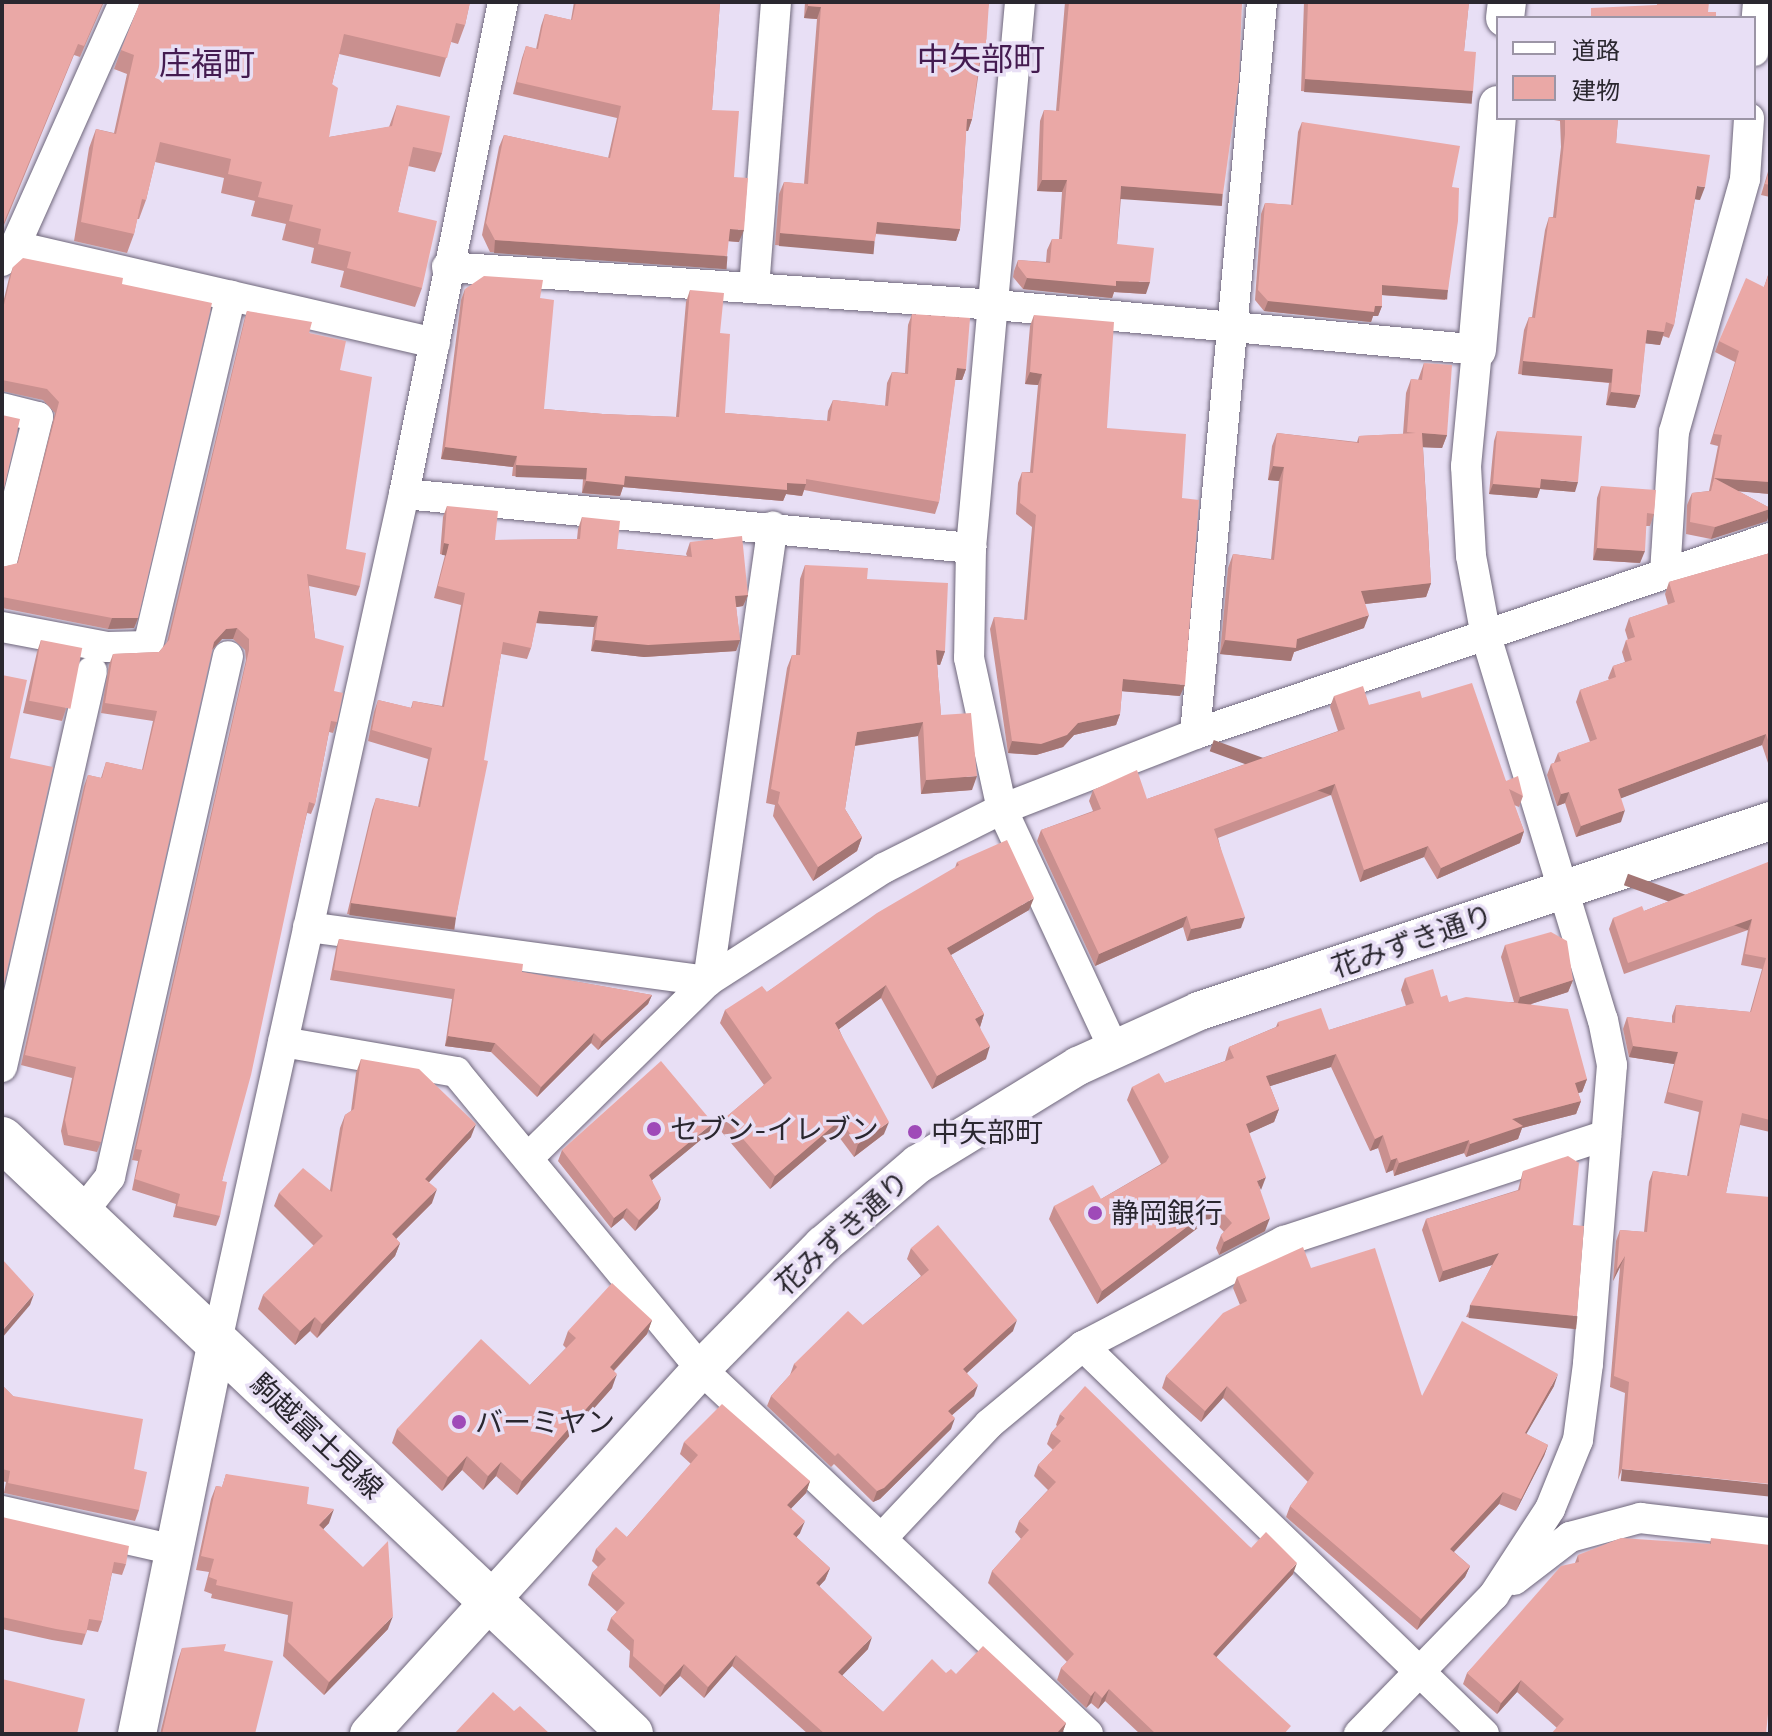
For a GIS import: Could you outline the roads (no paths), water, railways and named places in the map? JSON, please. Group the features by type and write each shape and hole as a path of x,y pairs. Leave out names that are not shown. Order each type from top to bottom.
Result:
{"main road":[{"name":"駒越富士見線","path":"2,1139 631,1734"}],"street":[{"path":"124,2 9,254 231,296 435,343"},
{"path":"137,1734 171,1549 404,494 447,267 503,2"},
{"path":"754,288 776,2"},
{"path":"1020,2 996,305 971,548 969,658 1002,809 1114,1049"},
{"path":"1195,734 1235,329 1262,2"},
{"path":"1756,26 1758,2"},
{"path":"1494,1595 1550,1509 1578,1440 1612,1065 1486,636 1471,556 1466,466 1497,120"},
{"path":"1665,574 1674,432 1745,179 1749,120"},
{"path":"447,267 996,305 1477,350"},
{"path":"2,627 107,647 148,646 231,296"},
{"path":"2,408 38,417 2,561"},
{"path":"404,494 971,548"},
{"path":"708,981 773,527"},
{"path":"530,1156 708,981 884,868 1002,809 1195,734 1770,538"},
{"path":"81,1214 110,1177 228,656"},
{"path":"2,1067 92,671"},
{"name":"花みずき通り","path":"369,1734 488,1597 701,1369 823,1245 918,1164 1114,1049 1199,1011 1770,821"},
{"path":"308,927 708,981"},
{"path":"283,1042 456,1072 530,1156 701,1369 883,1537 1088,1734"},
{"path":"883,1537 989,1424 1083,1346 1284,1241 1606,1135"},
{"path":"1083,1346 1484,1734"},
{"path":"2,1511 171,1549"},
{"path":"1359,1734 1418,1669 1494,1595 1570,1537 1640,1518 1770,1533"}],"place":[{"name":"セブン-イレブン","path":"654,1129"},
{"name":"中矢部町","path":"915,1132"},
{"name":"静岡銀行","path":"1095,1213"},
{"name":"バーミヤン","path":"459,1422"}],"district":[{"name":"中矢部町","path":"981,59"},
{"name":"庄福町","path":"207,64"}]}
